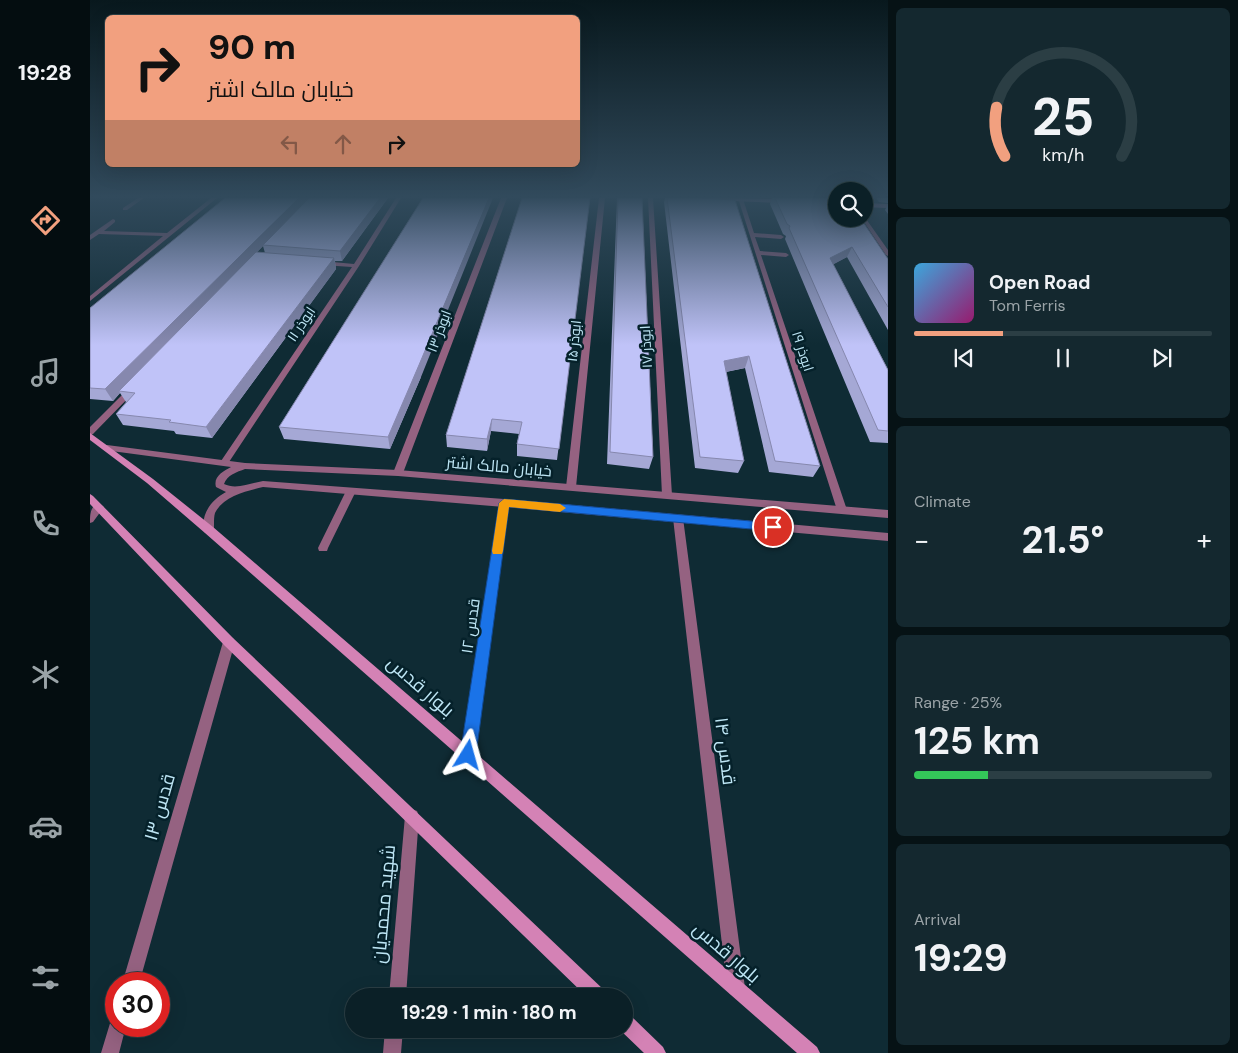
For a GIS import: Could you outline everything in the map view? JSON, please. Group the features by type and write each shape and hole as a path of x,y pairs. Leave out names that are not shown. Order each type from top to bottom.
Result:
{"main road":[{"name":"بلوار قدس","path":"90,436 150,481 209,530 811,1053"},
{"path":"95,502 229,642 590,988"},
{"path":"633,1030 657,1053"}],"street":[{"path":"90,299 155,247"},
{"name":"ابوذر ۱۱","path":"224,464 368,247"},
{"name":"ابوذر ۱۳","path":"398,473 485,247"},
{"name":"ابوذر ۱۵","path":"571,487 597,247"},
{"name":"ابوذر ۱۷","path":"653,247 667,495"},
{"name":"ابوذر ۱۹","path":"756,247 842,510"},
{"path":"758,254 786,255"},
{"path":"317,263 356,266"},
{"path":"90,289 102,290"},
{"path":"90,432 137,384"},
{"name":"خیابان مالک اشتر","path":"107,448 245,466 398,473 888,514"},
{"path":"245,466 227,473 219,480 219,484 226,489 263,484 678,518 888,538"},
{"path":"209,530 210,514 222,500 241,488"},
{"path":"323,548 352,491"},
{"path":"90,518 95,502"},
{"name":"قدس ۱۲","path":"468,755 504,503"},
{"name":"قدس ۱۴","path":"678,518 736,988"},
{"name":"قدس ۱۳","path":"133,972 229,642"},
{"name":"شهید محمدیان","path":"398,988 412,816"},
{"path":"110,1053 114,1037"},
{"path":"392,1053 393,1038"}],"building":[{"path":"165,247 249,247 105,389 90,388 90,308"},
{"path":"290,247 343,247 340,251"},
{"path":"392,247 468,247 388,437 279,427"},
{"path":"506,247 584,247 559,449 517,444 522,422 492,419 487,439 446,435"},
{"path":"616,247 644,247 653,457 610,452"},
{"path":"673,247 750,247 820,466 775,461 749,356 724,361 744,461 700,457"},
{"path":"797,247 852,247 830,258 888,370 888,431 878,430"},
{"path":"852,247 880,247 888,259 888,307"},
{"path":"256,252 334,258 206,427 169,422 171,420 116,414 135,393 119,391"}],"slow traffic":[{"path":"497,551 504,503 560,508"}],"route":[{"path":"468,755 504,503 773,527"}]}
